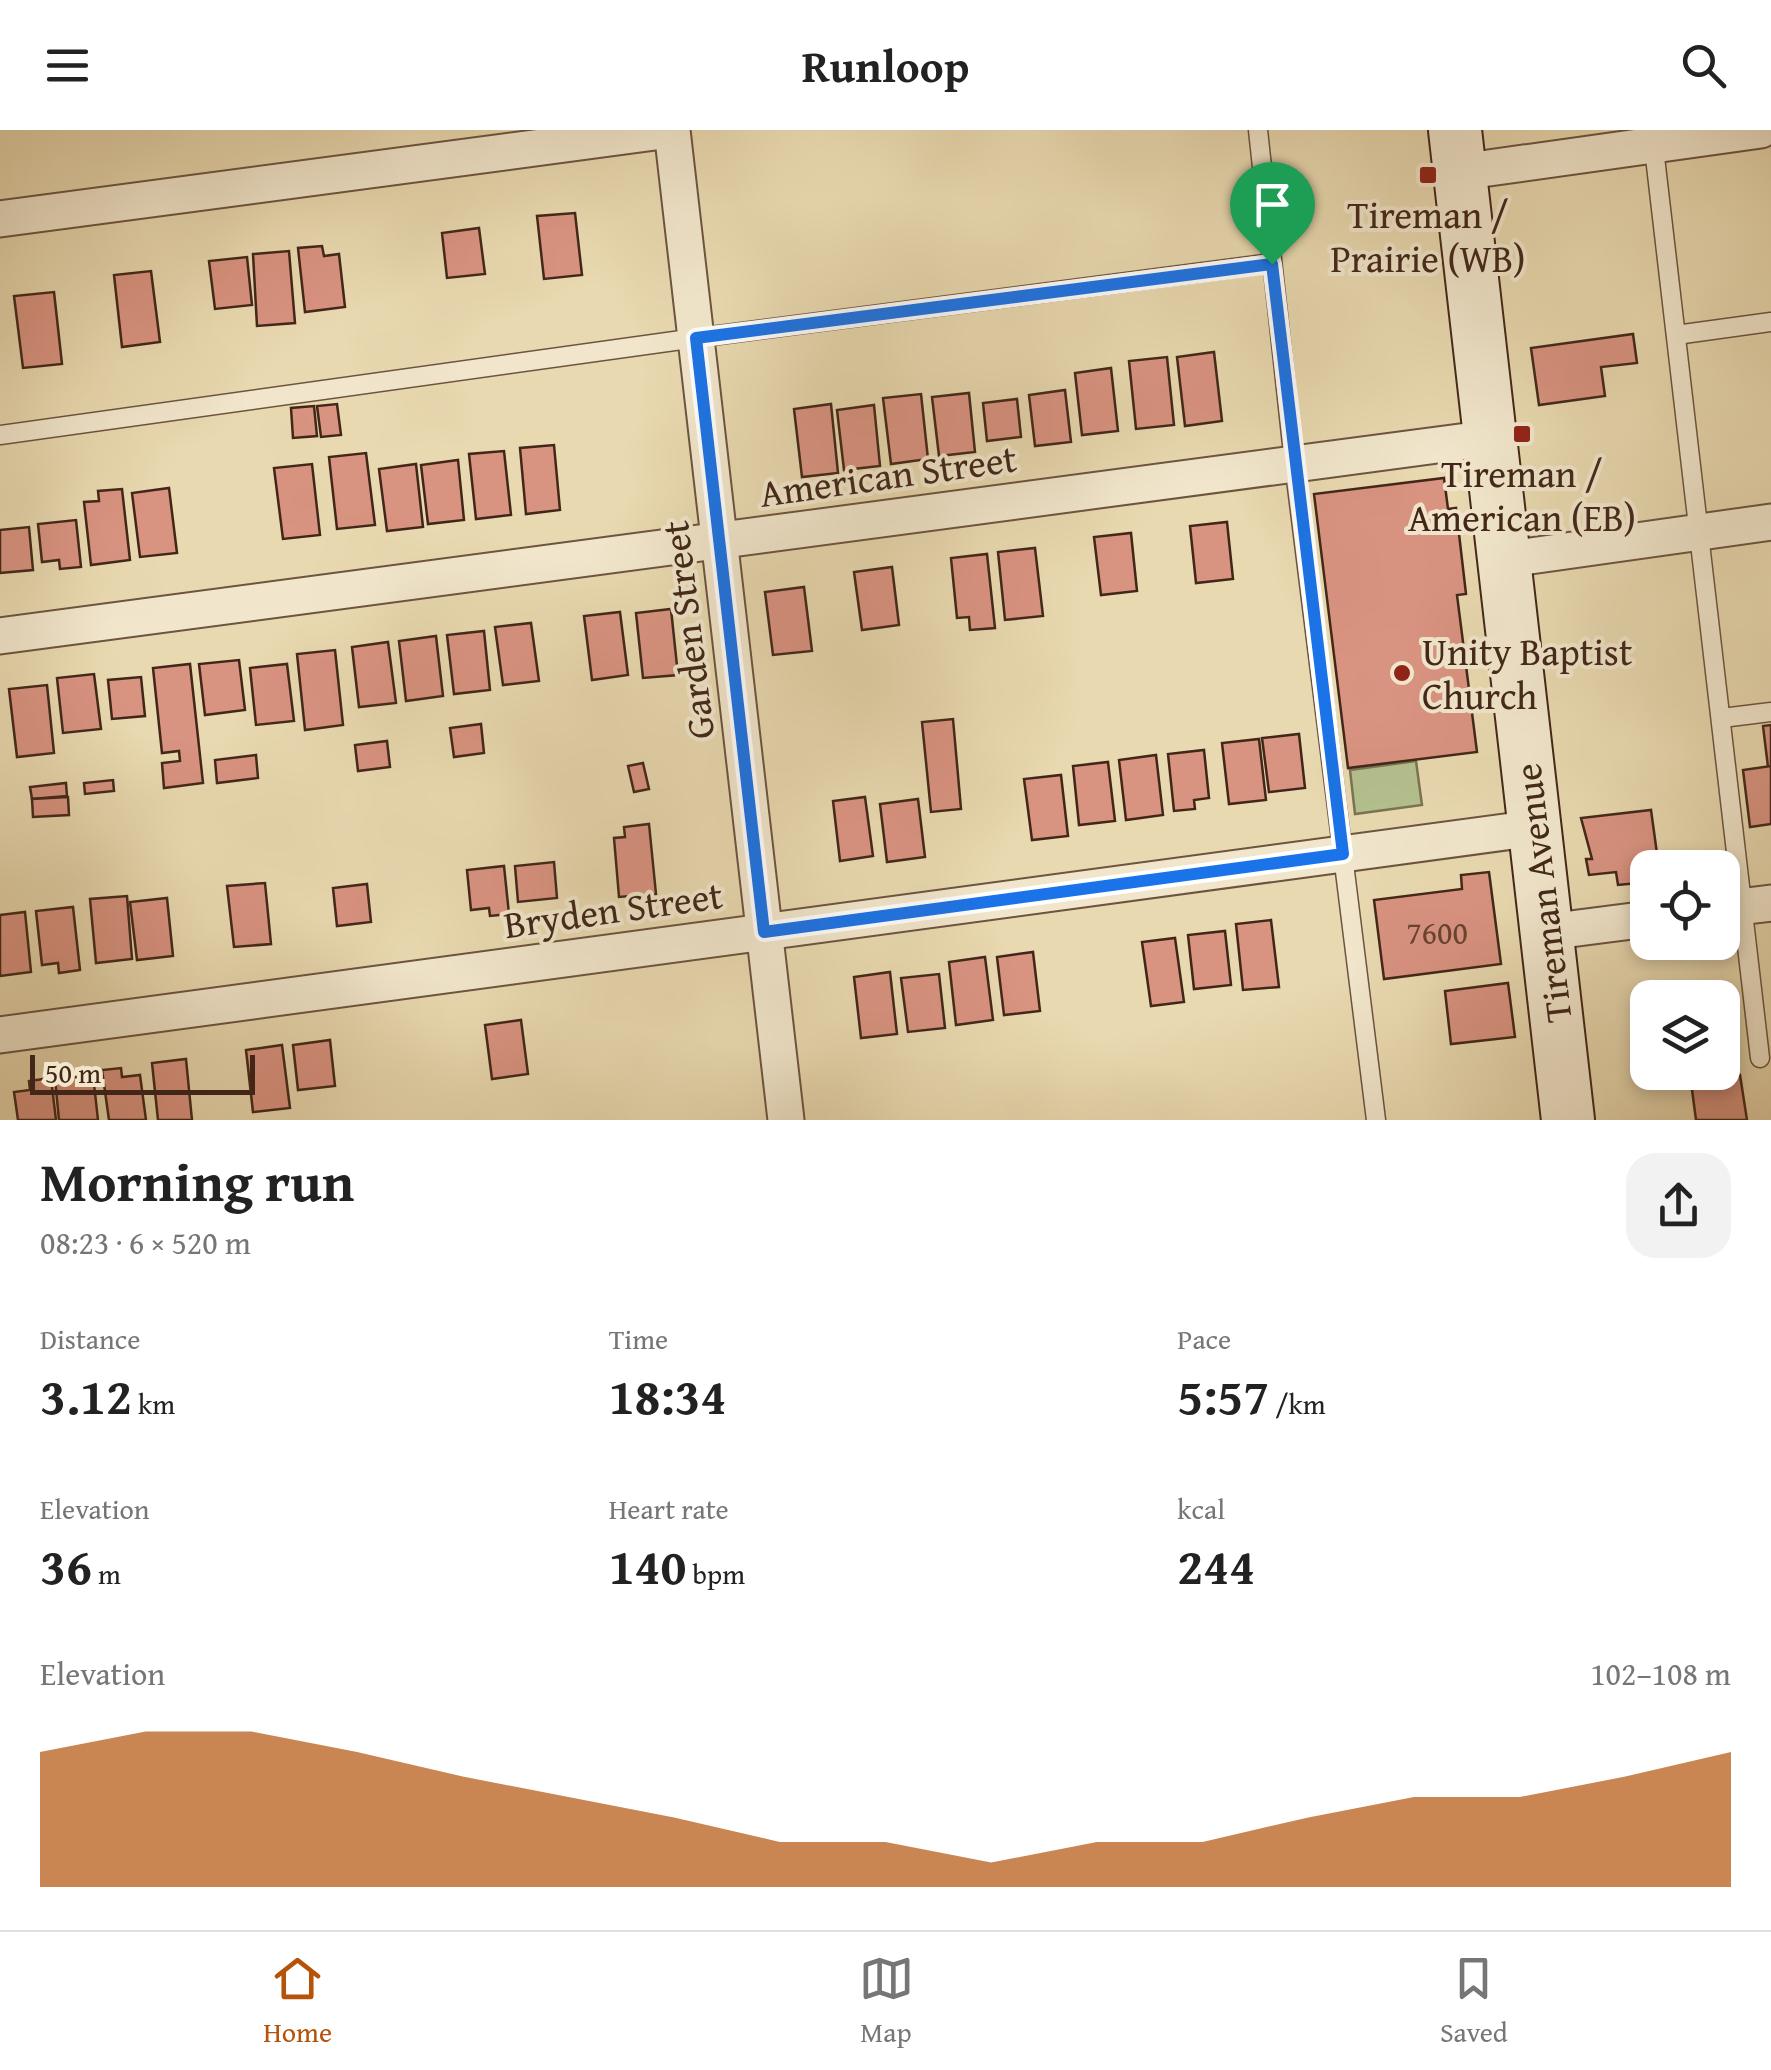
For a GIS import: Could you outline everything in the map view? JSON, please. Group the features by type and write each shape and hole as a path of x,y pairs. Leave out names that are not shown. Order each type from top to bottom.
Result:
{"street":[{"path":"0,219 671,130"},
{"name":"Garden Street","path":"671,130 786,1120"},
{"path":"1457,151 1761,130"},
{"name":"Tireman Avenue","path":"1457,151 1568,1120"},
{"name":"American Street","path":"0,636 1490,438"},
{"path":"1502,560 1771,522"},
{"name":"Bryden Street","path":"0,1035 1535,828"},
{"path":"1547,932 1630,921"}],"lane":[{"path":"1258,130 1294,464 1376,1120"},
{"path":"1653,137 1697,532 1746,906 1760,1058"},
{"path":"0,434 1272,264"},
{"path":"1676,335 1771,322"},
{"path":"1722,718 1771,712"}],"green space":[{"path":"1416,761 1422,805 1355,814 1350,770"}],"building":[{"path":"575,213 582,275 544,279 537,216"},
{"path":"479,228 485,274 447,278 442,233"},
{"path":"322,246 324,256 339,254 345,307 305,312 298,248"},
{"path":"289,251 295,323 257,326 253,254"},
{"path":"247,257 252,305 215,309 209,261"},
{"path":"151,271 160,342 122,347 114,275"},
{"path":"54,292 62,364 23,368 14,296"},
{"path":"1633,334 1637,363 1601,367 1605,396 1539,405 1531,348"},
{"path":"1214,352 1222,421 1185,426 1177,357"},
{"path":"1167,357 1174,425 1136,429 1129,361"},
{"path":"1111,368 1118,431 1082,435 1075,373"},
{"path":"1065,390 1071,442 1035,446 1029,395"},
{"path":"969,393 975,452 939,456 932,397"},
{"path":"921,394 928,459 891,464 883,398"},
{"path":"1017,399 1021,437 987,441 983,403"},
{"path":"337,404 341,435 321,437 317,406"},
{"path":"831,404 838,473 802,477 794,409"},
{"path":"874,405 880,466 844,470 837,410"},
{"path":"314,406 317,436 293,438 291,408"},
{"path":"554,445 560,510 526,514 520,448"},
{"path":"504,451 511,515 476,519 469,454"},
{"path":"366,453 375,525 337,529 329,457"},
{"path":"458,460 464,520 428,524 421,465"},
{"path":"312,464 320,535 283,539 274,468"},
{"path":"416,464 423,527 387,531 379,469"},
{"name":"Unity Baptist Church","path":"1444,478 1448,509 1456,508 1466,594 1457,595 1477,752 1348,768 1314,494"},
{"path":"169,488 177,553 140,557 132,493"},
{"path":"122,489 130,560 91,565 84,502 99,501 98,491"},
{"path":"76,520 81,567 60,569 59,560 42,562 38,524"},
{"path":"1227,522 1233,579 1196,583 1190,526"},
{"path":"29,527 33,570 0,573 0,530"},
{"path":"1131,533 1137,591 1101,595 1094,537"},
{"path":"1035,548 1043,616 1005,620 998,552"},
{"path":"987,554 995,628 970,630 969,617 957,618 951,558"},
{"path":"892,567 899,625 862,630 854,572"},
{"path":"804,587 812,651 773,655 765,592"},
{"path":"671,609 678,675 643,678 636,613"},
{"path":"620,612 628,675 592,680 584,616"},
{"path":"531,623 539,681 503,685 495,627"},
{"path":"484,631 490,690 454,694 447,635"},
{"path":"436,636 443,696 406,701 399,641"},
{"path":"388,642 396,703 359,707 352,647"},
{"path":"335,650 343,725 305,730 297,654"},
{"path":"239,660 245,710 205,715 199,664"},
{"path":"190,664 203,783 164,788 162,763 180,761 179,751 162,753 153,668"},
{"path":"287,664 294,721 256,725 250,668"},
{"path":"94,674 101,729 63,733 57,678"},
{"path":"141,677 145,716 112,719 108,680"},
{"path":"47,685 54,753 17,757 9,689"},
{"path":"953,719 961,809 931,812 922,722"},
{"path":"481,724 484,753 454,757 450,728"},
{"path":"1771,725 1771,766 1768,767 1763,726"},
{"path":"1299,734 1305,788 1269,792 1262,738"},
{"path":"1259,739 1266,800 1229,804 1222,743"},
{"path":"387,741 390,767 358,771 355,745"},
{"path":"1204,750 1209,798 1194,800 1195,809 1174,811 1168,754"},
{"path":"256,755 258,778 217,783 215,760"},
{"path":"1156,755 1163,815 1126,820 1119,760"},
{"path":"1108,762 1115,821 1079,825 1073,766"},
{"path":"643,763 649,789 634,792 628,766"},
{"path":"1771,766 1771,824 1750,827 1743,770"},
{"path":"1061,775 1068,836 1032,840 1024,779"},
{"path":"113,780 114,791 85,794 84,783"},
{"path":"66,783 67,796 32,799 30,787"},
{"path":"68,797 69,815 33,817 32,799"},
{"path":"865,797 873,856 840,861 833,801"},
{"path":"918,799 925,857 887,862 880,804"},
{"path":"1651,810 1657,850 1630,850 1630,884 1618,885 1616,872 1589,875 1586,859 1592,859 1581,818"},
{"path":"649,824 656,894 619,897 614,838 625,837 624,827"},
{"path":"554,862 557,898 518,902 515,866"},
{"path":"504,866 509,914 490,916 489,908 471,910 467,870"},
{"path":"1489,872 1501,964 1384,979 1374,900 1462,889 1461,875"},
{"path":"265,883 271,944 234,947 227,886"},
{"path":"367,884 371,922 337,926 333,888"},
{"path":"127,896 132,959 96,963 90,899"},
{"path":"167,898 173,956 137,960 130,902"},
{"path":"73,907 80,970 59,973 58,963 42,965 36,911"},
{"path":"25,912 31,972 0,976 0,915"},
{"path":"1271,920 1279,987 1243,990 1236,924"},
{"path":"1225,931 1231,985 1194,989 1188,935"},
{"path":"1175,938 1184,1002 1151,1006 1142,942"},
{"path":"1033,952 1040,1011 1004,1015 997,957"},
{"path":"985,957 993,1020 956,1025 949,962"},
{"path":"890,972 897,1034 861,1038 854,977"},
{"path":"939,974 945,1028 908,1032 901,978"},
{"path":"1508,983 1515,1037 1451,1044 1445,991"},
{"path":"521,1020 528,1074 492,1079 485,1025"},
{"path":"330,1040 335,1086 298,1090 293,1045"},
{"path":"282,1045 290,1108 253,1112 246,1050"},
{"path":"186,1059 192,1120 158,1120 152,1063"},
{"path":"121,1068 122,1077 140,1075 146,1120 109,1120 102,1070"},
{"path":"93,1075 98,1120 59,1120 55,1079"},
{"path":"1740,1075 1747,1120 1696,1120 1692,1090 1740,1090"},
{"path":"51,1078 56,1120 18,1120 14,1092 30,1090 29,1081"}],"place":[{"name":"Tireman / Prairie (WB)","path":"1428,175"},
{"name":"Tireman / American (EB)","path":"1522,434"},
{"name":"Unity Baptist Church","path":"1402,673"}],"route":[{"path":"1272,264 1343,854 764,932 696,338 1272,264"}]}
